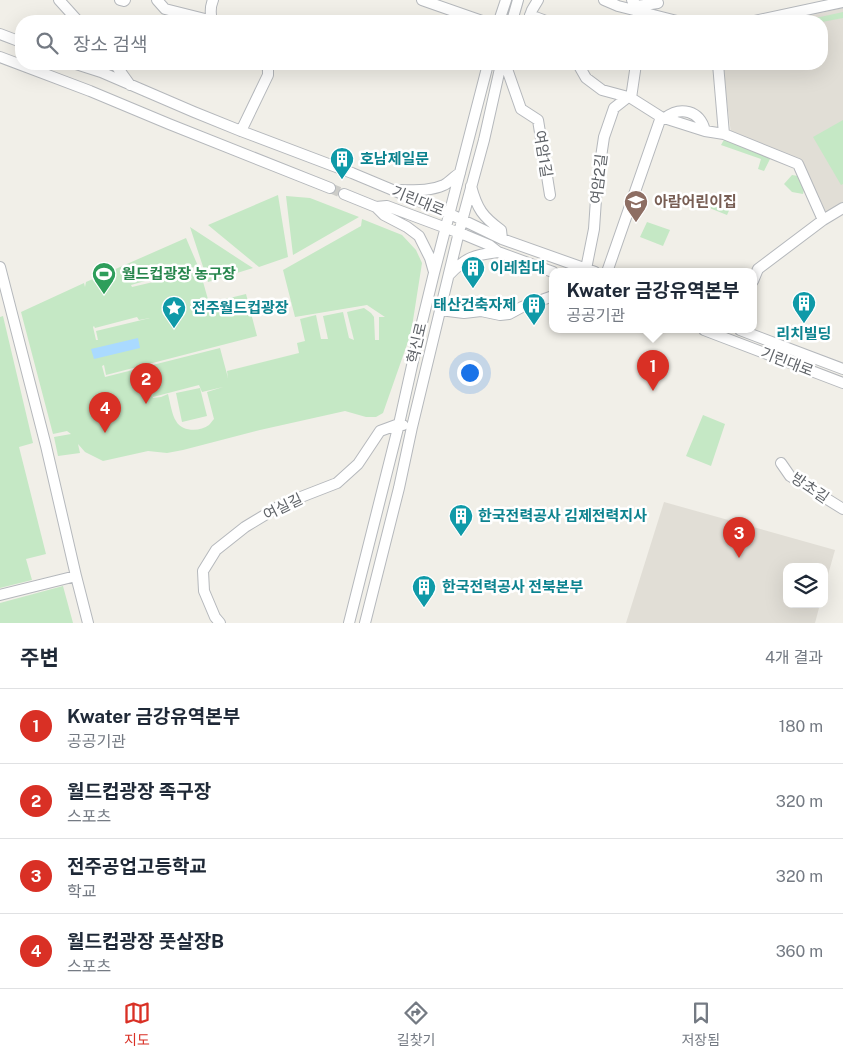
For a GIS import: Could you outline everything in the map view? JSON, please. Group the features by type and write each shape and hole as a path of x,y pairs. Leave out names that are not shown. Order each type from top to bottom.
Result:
{"street":[{"path":"59,0 73,15"},
{"path":"120,0 125,0"},
{"path":"211,15 213,0"},
{"path":"422,0 465,15"},
{"path":"501,15 506,0"},
{"path":"514,15 518,0"},
{"path":"530,15 538,0"},
{"path":"604,0 644,15"},
{"path":"632,0 637,6 658,1"},
{"path":"159,1 165,9 189,15"},
{"path":"653,15 658,1"},
{"path":"782,15 843,2"},
{"path":"0,34 15,40"},
{"path":"0,57 15,63"},
{"path":"33,70 330,188"},
{"name":"기린대로","path":"95,70 241,131 352,173 450,214 502,239 584,268"},
{"path":"119,70 130,85"},
{"path":"241,131 268,75 267,70"},
{"name":"혁신로","path":"349,623 399,424 434,273 486,70"},
{"name":"혁신로","path":"365,623 500,70"},
{"name":"여암1길","path":"506,70 521,109 538,120 550,195"},
{"path":"581,70 586,78 602,90 630,97 663,117 705,131 724,134 798,164 823,220"},
{"path":"630,97 635,70"},
{"path":"719,70 724,134"},
{"name":"여암2길","path":"590,268 597,184 604,138 614,108 630,97"},
{"path":"608,268 663,117"},
{"path":"391,190 429,190 447,184 454,176 460,173"},
{"path":"471,185 475,202 491,222 502,230 502,239"},
{"name":"기린대로","path":"344,194 376,207 387,206 459,232 488,245 498,252 549,271"},
{"path":"376,207 384,216 408,227 419,236 430,258 434,273"},
{"path":"757,272 823,220 843,208"},
{"path":"448,276 459,264 472,256 498,252"},
{"path":"0,267 46,446 88,623"},
{"path":"440,310 464,313 481,311 500,315 509,314 549,297"},
{"name":"기린대로","path":"712,333 843,383"},
{"name":"기린대로","path":"748,333 843,370"},
{"path":"399,424 412,427"},
{"name":"여실길","path":"220,623 204,591 203,571 216,550 245,527 283,504 337,483 358,464 380,432 399,424"},
{"name":"방초길","path":"781,463 790,476 843,509"},
{"path":"0,596 76,576"}],"shaded area":[{"path":"843,8 843,202 826,212 801,163 731,133 723,70 828,70 828,15 812,15"},
{"path":"664,502 835,550 828,575 828,563 783,563 783,608 819,608 815,623 626,623"}],"green space":[{"path":"843,12 843,18 828,21 828,15"},
{"path":"843,120 843,184 841,185 813,137"},
{"path":"725,138 771,157 764,171 758,169 761,159 721,145"},
{"path":"792,175 798,176 805,185 803,194 792,192 784,184"},
{"path":"278,195 288,257 259,267 208,225"},
{"path":"286,196 310,198 359,217 293,255"},
{"path":"709,196 732,204 727,215 707,207"},
{"path":"362,219 402,235 416,250 422,263 411,333 383,413 376,417 366,417 345,411 167,453 148,451 103,461 85,452 78,444 80,453 58,456 54,437 71,434 67,431 53,434 21,312 84,283 85,287 86,282 186,238 198,266 131,285 132,287 200,271 209,303 246,294 257,336 106,375 104,365 102,366 105,377 220,348 228,378 227,371 299,353 297,343 305,341 300,319 316,315 321,339 328,339 323,316 343,312 349,338 354,340 347,312 364,308 374,317 375,340 379,340 379,317 385,317 367,305 295,317 283,270 361,226","holes":["137,317 139,320 150,318 96,331 98,340 96,340 94,326 95,328","147,373 153,397 199,385 202,392 223,387 207,392 214,419 209,425 196,430 187,429 179,425 172,412 168,394 153,398"]},
{"path":"647,222 670,230 663,246 640,237"},
{"path":"190,227 245,263 253,268 208,282"},
{"path":"3,316 33,443 19,447 46,554 26,559 32,580 0,588 0,317"},
{"path":"200,388 207,416 182,422 176,393"},
{"path":"703,415 725,424 711,466 686,456"},
{"path":"63,586 73,623 0,623 0,603"}],"water":[{"path":"138,338 140,348 94,359 91,349"}],"tunnel":[{"path":"330,188 344,194"}],"place":[{"name":"호남제일문","path":"342,180"},
{"name":"아람어린이집","path":"636,223"},
{"name":"이레침대","path":"473,289"},
{"name":"월드컵광장 농구장","path":"104,295"},
{"name":"리치빌딩","path":"804,324"},
{"name":"태산건축자제","path":"534,326"},
{"name":"전주월드컵광장","path":"174,329"},
{"name":"Kwater 금강유역본부","path":"653,391"},
{"name":"월드컵광장 족구장","path":"146,404"},
{"name":"월드컵광장 풋살장B","path":"105,433"},
{"name":"한국전력공사 김제전력지사","path":"461,537"},
{"name":"전주공업고등학교","path":"739,558"},
{"name":"한국전력공사 전북본부","path":"424,608"}]}
